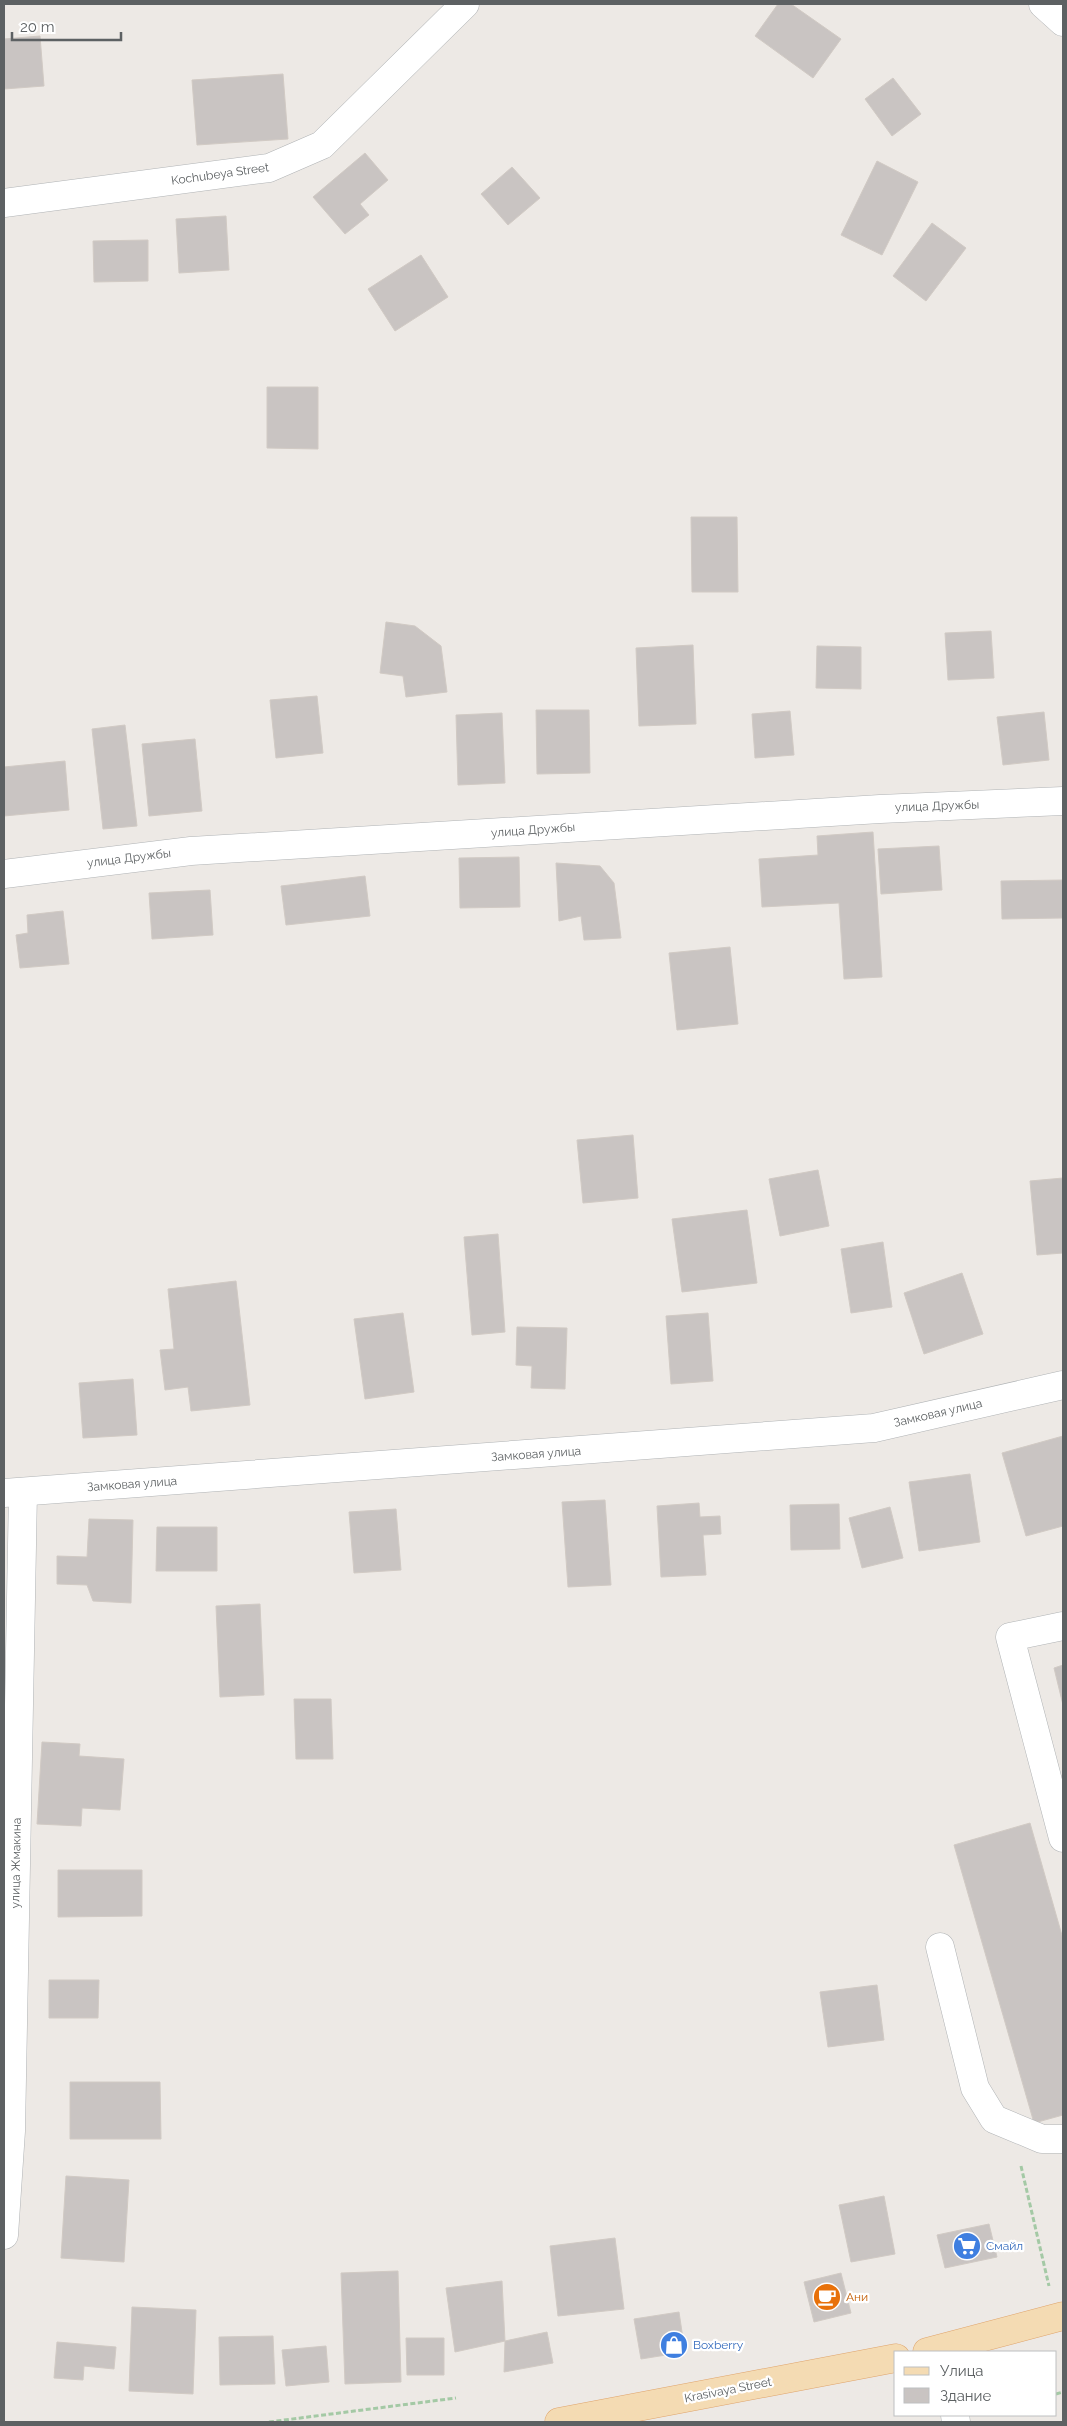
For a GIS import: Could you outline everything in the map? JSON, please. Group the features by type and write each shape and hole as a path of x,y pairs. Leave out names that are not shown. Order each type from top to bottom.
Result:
{"main road":[{"path":"938,2351 1063,2316"},
{"name":"Krasivaya Street","path":"560,2422 894,2358"}],"street":[{"name":"Kochubeya Street","path":"4,203 269,168 322,145 465,4"},
{"path":"1043,4 1063,22"},
{"name":"улица Дружбы","path":"4,874 191,851 880,809 1063,801"},
{"name":"Замковая улица","path":"14,1492 874,1428 1063,1385"},
{"name":"улица Жмакина","path":"4,2235 11,2131 14,1492"},
{"path":"1060,1828 1010,1637 1063,1626"},
{"path":"940,1947 975,2088 994,2119 1042,2139 1063,2140"}],"path":[{"path":"1011,2126 1050,2289"},
{"path":"269,2422 456,2398"}],"building":[{"path":"778,4 791,4 841,39 813,78 755,36"},
{"path":"40,36 44,86 4,89 4,39"},
{"path":"283,74 288,139 197,145 192,80"},
{"path":"893,78 921,114 892,136 865,99"},
{"path":"365,153 388,180 360,204 369,215 345,234 313,197"},
{"path":"877,161 918,182 882,255 841,235"},
{"path":"512,167 540,198 508,225 481,194"},
{"path":"226,216 229,270 179,273 176,219"},
{"path":"932,223 966,248 926,301 893,276"},
{"path":"148,240 148,281 94,282 93,241"},
{"path":"421,255 448,297 395,331 368,289"},
{"path":"267,387 318,387 318,449 267,448"},
{"path":"691,517 737,517 738,592 692,592"},
{"path":"386,622 415,626 441,646 447,692 406,697 403,676 380,673"},
{"path":"991,631 994,678 948,680 945,633"},
{"path":"693,645 696,724 639,726 636,648"},
{"path":"817,646 861,647 861,689 816,688"},
{"path":"317,696 323,753 276,758 270,700"},
{"path":"536,710 589,710 590,773 537,774"},
{"path":"790,711 794,755 755,758 752,714"},
{"path":"1044,712 1049,760 1003,765 997,717"},
{"path":"502,713 505,783 458,785 456,715"},
{"path":"125,725 137,826 103,829 92,729"},
{"path":"195,739 202,811 149,816 142,744"},
{"path":"65,761 69,810 4,816 4,767"},
{"path":"873,832 882,977 844,979 839,903 762,907 759,859 818,855 817,836"},
{"path":"939,846 942,890 881,894 878,849"},
{"path":"519,857 520,907 460,908 459,858"},
{"path":"556,863 600,866 614,883 621,938 584,940 581,916 559,921"},
{"path":"365,876 370,916 286,925 281,886"},
{"path":"1063,880 1063,918 1002,919 1001,881"},
{"path":"210,890 213,935 152,939 149,893"},
{"path":"63,911 69,964 20,968 16,935 28,933 27,915"},
{"path":"730,947 738,1024 677,1030 669,953"},
{"path":"633,1135 638,1198 583,1203 577,1140"},
{"path":"818,1170 829,1226 780,1236 769,1179"},
{"path":"1063,1178 1063,1253 1037,1255 1030,1181"},
{"path":"747,1210 757,1283 682,1292 672,1219"},
{"path":"498,1234 505,1332 472,1335 464,1237"},
{"path":"883,1242 892,1307 851,1313 841,1249"},
{"path":"962,1273 983,1334 924,1354 904,1293"},
{"path":"236,1281 250,1405 191,1411 188,1387 165,1390 160,1350 174,1349 168,1289"},
{"path":"403,1313 414,1392 365,1399 354,1319"},
{"path":"708,1313 713,1381 671,1384 666,1316"},
{"path":"517,1327 567,1328 565,1389 531,1388 532,1366 516,1365"},
{"path":"133,1379 137,1435 83,1438 79,1383"},
{"path":"1063,1436 1063,1526 1026,1536 1002,1453"},
{"path":"970,1474 980,1542 919,1551 909,1482"},
{"path":"605,1500 611,1585 568,1587 562,1502"},
{"path":"699,1503 700,1517 720,1516 721,1534 703,1535 706,1575 661,1577 657,1506"},
{"path":"839,1504 840,1549 791,1550 790,1505"},
{"path":"890,1507 903,1558 862,1568 849,1518"},
{"path":"396,1509 401,1570 354,1573 349,1512"},
{"path":"89,1519 133,1520 131,1603 93,1601 87,1585 57,1584 57,1556 87,1557"},
{"path":"157,1527 217,1527 217,1571 156,1571"},
{"path":"260,1604 264,1695 220,1697 216,1606"},
{"path":"1063,1665 1063,1705 1054,1668"},
{"path":"294,1699 331,1699 333,1759 296,1759"},
{"path":"42,1742 80,1744 79,1756 124,1759 120,1810 82,1808 81,1826 37,1824"},
{"path":"1030,1823 1063,1939 1063,2115 1034,2123 954,1845"},
{"path":"58,1870 142,1870 142,1916 58,1917"},
{"path":"49,1980 99,1980 98,2018 49,2018"},
{"path":"877,1985 884,2040 828,2047 820,1992"},
{"path":"70,2082 160,2082 161,2139 70,2139"},
{"path":"66,2176 129,2180 124,2262 61,2258"},
{"path":"884,2196 895,2254 851,2262 839,2205"},
{"name":"Смайл","path":"989,2224 997,2257 945,2268 937,2235"},
{"path":"615,2238 624,2309 558,2316 550,2246"},
{"path":"398,2271 401,2382 345,2384 341,2273"},
{"name":"Ани","path":"841,2273 851,2313 814,2322 804,2282"},
{"path":"502,2281 505,2341 455,2352 446,2288"},
{"path":"132,2307 196,2310 193,2394 129,2391"},
{"path":"679,2312 685,2352 641,2359 634,2319"},
{"path":"547,2332 553,2363 504,2372 505,2341"},
{"path":"273,2336 275,2384 220,2385 219,2337"},
{"path":"406,2338 444,2338 444,2375 407,2375"},
{"path":"57,2342 116,2347 114,2369 84,2366 83,2380 54,2378"},
{"path":"326,2346 329,2382 286,2386 282,2350"}],"place":[{"name":"Смайл","path":"967,2246"},
{"name":"Ани","path":"827,2297"},
{"name":"Boxberry","path":"674,2345"}]}
